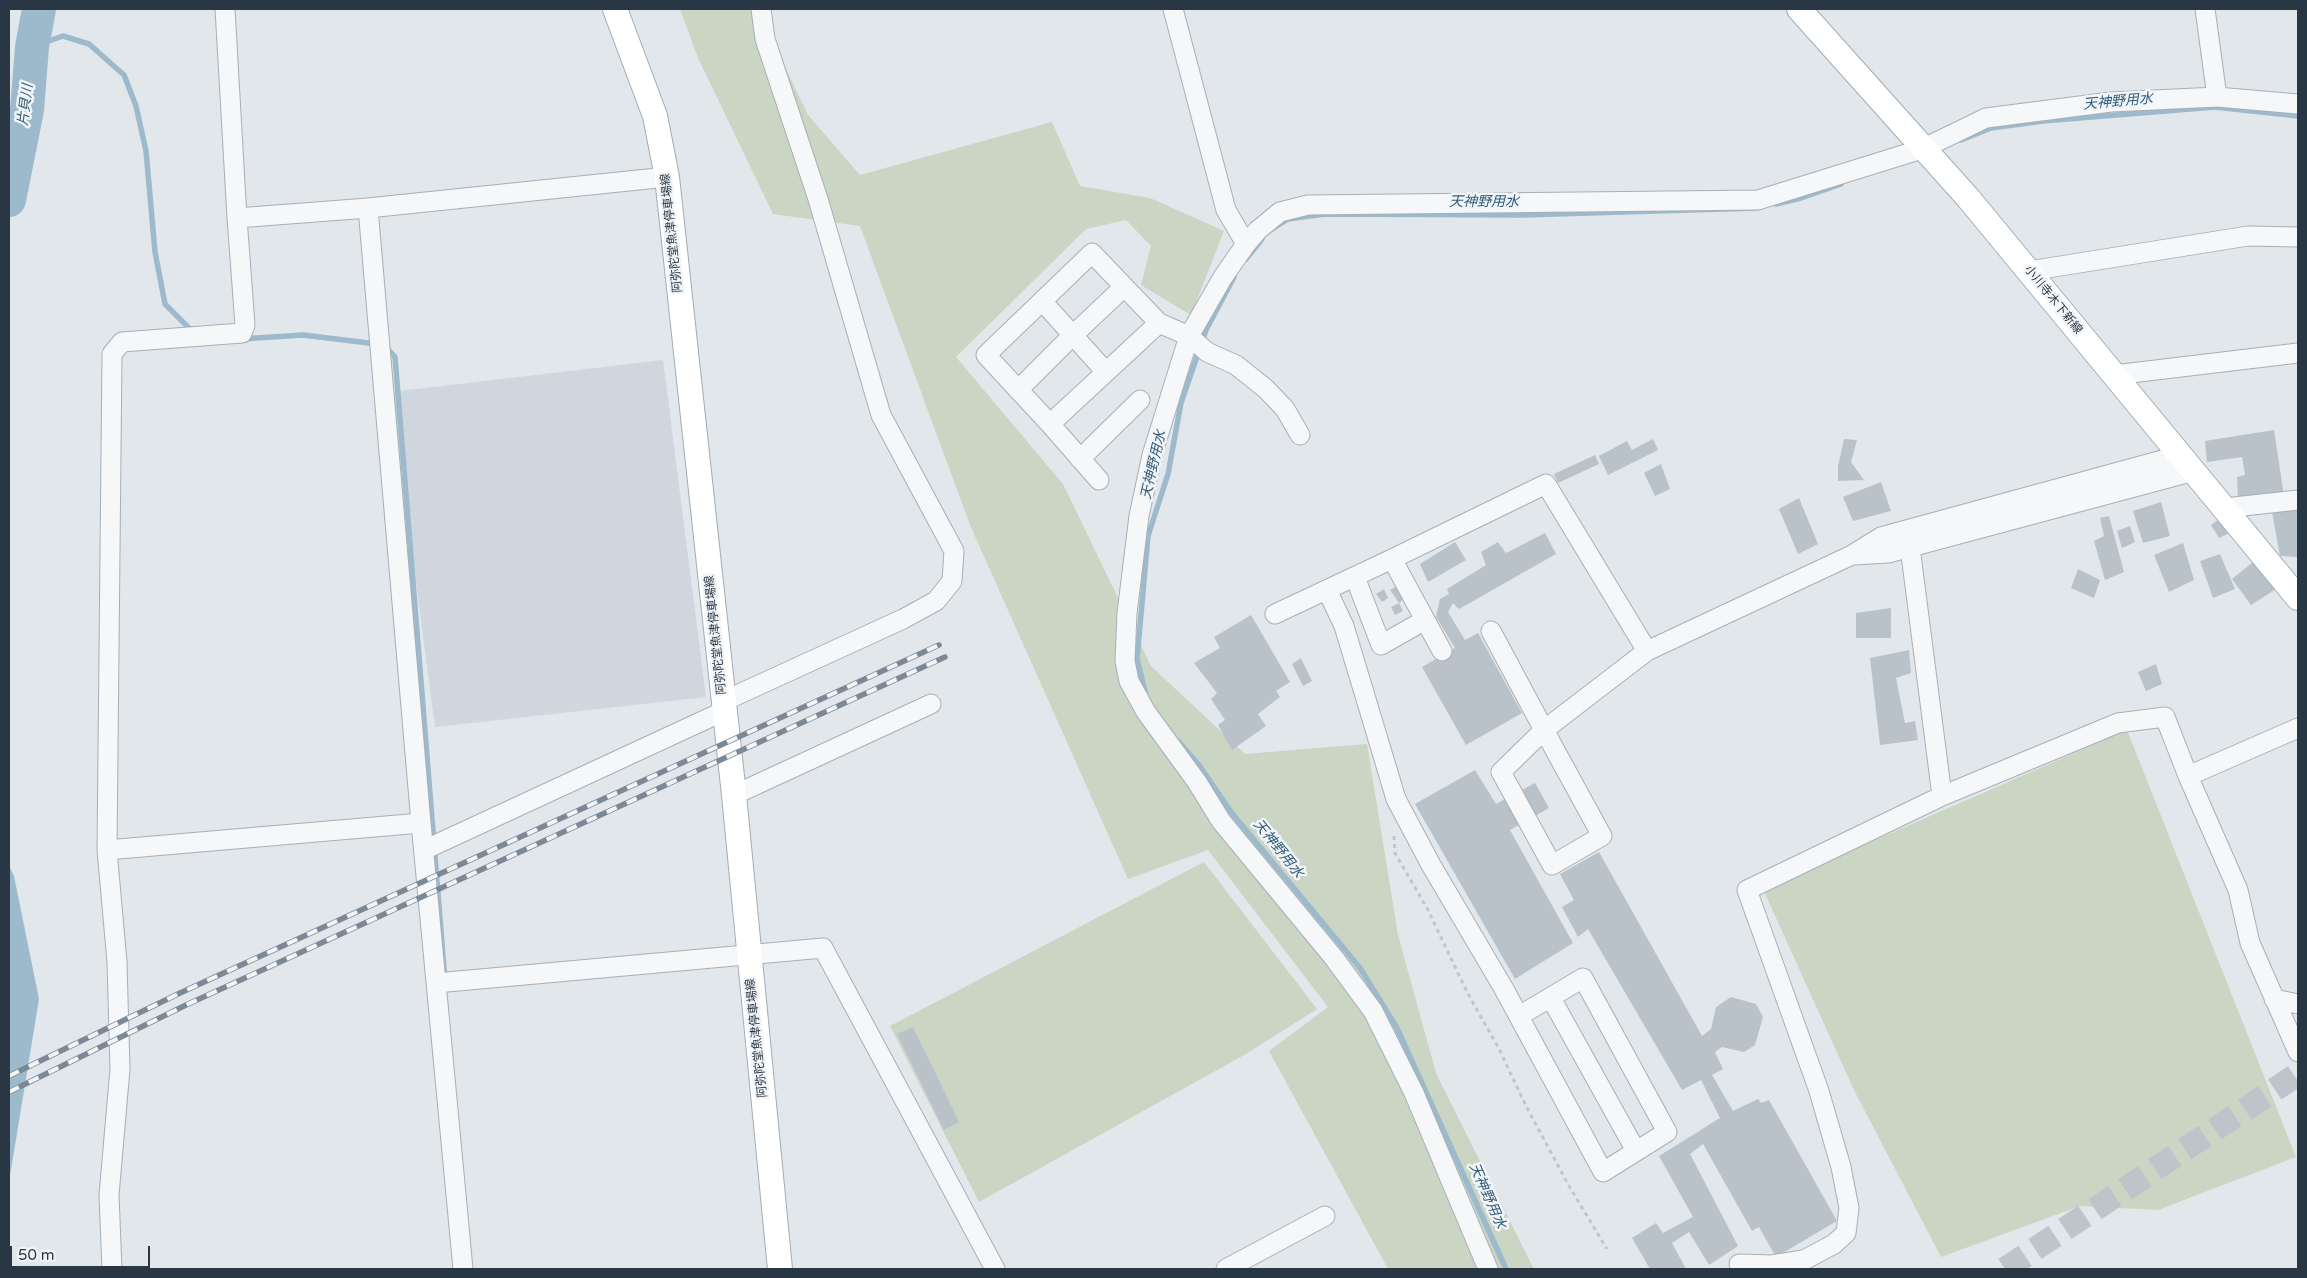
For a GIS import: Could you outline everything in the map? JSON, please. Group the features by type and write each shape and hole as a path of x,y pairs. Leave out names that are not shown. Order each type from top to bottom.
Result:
{"main road":[{"name":"阿弥陀堂魚津停車場線","path":"615,9 655,116 667,177 734,795 780,1269"},
{"name":"小川寺木下新線","path":"1799,9 1922,149 1970,200 2298,598"}],"street":[{"path":"112,1269 109,1195 120,1069 117,962 107,850 112,354 122,342 242,333 245,324 225,9"},
{"path":"424,850 903,619 936,601 952,581 954,551 881,414 818,199 765,39 762,9"},
{"path":"1172,9 1226,210 1246,244"},
{"path":"2205,9 2216,97"},
{"path":"1488,1269 1414,1093 1373,1011 1334,958 1221,821 1197,782 1146,712 1129,681 1125,661 1127,613 1139,516 1152,454 1189,336 1223,277 1258,230 1280,212 1308,205 1758,200 1922,149 1986,118 2111,102 2216,97 2298,104"},
{"path":"237,218 368,208 667,177"},
{"path":"368,208 421,823 463,1269"},
{"path":"2029,271 2248,236 2298,237"},
{"path":"1099,480 986,355 1092,253 1159,324 1189,336 1207,352 1236,365 1266,389 1285,409 1300,435"},
{"path":"1018,390 1124,287"},
{"path":"1042,301 1106,372"},
{"path":"1050,424 1159,324"},
{"path":"2114,375 2298,353"},
{"path":"1080,460 1140,400"},
{"path":"1852,555 1888,553 1910,547 2188,463"},
{"path":"1491,631 1544,730 1602,836 1552,865 1500,772 1544,730 1648,651 1852,555 1881,537 2188,463"},
{"path":"1275,614 1546,484 1648,651"},
{"path":"2225,508 2298,500"},
{"path":"1910,547 1942,796"},
{"path":"1392,559 1442,651"},
{"path":"1355,576 1381,645 1425,620"},
{"path":"1326,590 1344,626 1396,798 1431,865 1519,1016 1603,1172 1667,1132 1583,978 1519,1016"},
{"path":"734,795 931,704"},
{"path":"1738,1264 1771,1265 1804,1260 1834,1244 1846,1233 1849,1208 1841,1167 1819,1091 1747,890 1942,796 2118,723 2165,717 2188,776 2238,890 2250,944 2298,1052"},
{"path":"2188,776 2298,728"},
{"path":"107,850 421,823"},
{"path":"436,983 824,948 995,1269"},
{"path":"1551,998 1636,1151"},
{"path":"2274,999 2298,1004"},
{"path":"1226,1269 1326,1216"}],"path":[{"path":"1396,798 1393,820 1395,853 1428,910 1467,992 1498,1047 1526,1106 1564,1178 1607,1249"}],"shaded area":[{"path":"663,360 706,697 435,727 391,392"}],"green space":[{"path":"680,9 757,9 808,115 860,175 1052,122 1080,186 1150,198 1224,231 1191,315 1141,285 1151,246 1126,220 1086,229 956,357 1063,484 1151,666 1245,754 1367,744 1398,935 1436,1073 1534,1269 1388,1269 1269,1051 1328,1007 1208,850 1128,879 970,525 860,226 773,214 698,58"},
{"path":"2127,730 2296,1157 2158,1210 2080,1206 1941,1257 1854,1090 1763,889"},
{"path":"1204,862 1317,1009 1246,1054 979,1202 890,1026"}],"water":[{"path":"9,865 14,876 39,999 9,1182"}],"building":[{"path":"2274,430 2284,496 2238,499 2237,477 2245,475 2242,457 2207,462 2205,441"},
{"path":"1653,439 1658,450 1608,475 1599,456 1627,441 1632,450"},
{"path":"1844,439 1857,440 1851,462 1864,480 1838,481 1838,466"},
{"path":"1595,455 1599,464 1558,483 1554,474"},
{"path":"1661,464 1670,489 1655,496 1644,473"},
{"path":"1881,482 1891,511 1853,521 1843,497"},
{"path":"1799,498 1818,544 1798,554 1779,509"},
{"path":"2161,502 2170,536 2143,543 2133,511"},
{"path":"2298,508 2297,557 2280,556 2272,512"},
{"path":"2109,516 2124,572 2105,580 2094,541 2104,536 2100,518"},
{"path":"2223,516 2234,531 2219,538 2211,525"},
{"path":"2130,526 2135,542 2122,548 2117,531"},
{"path":"1545,533 1556,554 1459,609 1453,603 1448,612 1465,640 1478,633 1522,713 1466,745 1422,667 1455,648 1436,617 1440,599 1449,594 1447,589 1486,565 1481,552 1498,542 1506,553"},
{"path":"1455,542 1466,560 1428,582 1420,564"},
{"path":"2183,543 2194,580 2169,592 2154,555"},
{"path":"2220,554 2235,589 2213,598 2200,561"},
{"path":"2253,562 2276,589 2251,605 2232,579"},
{"path":"2078,569 2100,580 2094,598 2071,588"},
{"path":"1397,586 1405,598 1399,603 1390,590"},
{"path":"1384,589 1388,598 1382,602 1376,594"},
{"path":"1399,603 1403,611 1395,615 1391,607"},
{"path":"1891,608 1891,638 1856,638 1856,613"},
{"path":"1251,615 1290,682 1276,691 1280,697 1258,714 1266,726 1232,750 1218,725 1225,720 1211,699 1217,693 1194,663 1220,648 1214,637"},
{"path":"1909,650 1911,673 1896,678 1905,723 1915,721 1918,740 1880,745 1870,658"},
{"path":"1301,658 1312,681 1303,686 1292,664"},
{"path":"2156,664 2162,684 2146,691 2138,672"},
{"path":"1475,770 1496,804 1535,783 1549,808 1510,830 1573,943 1515,979 1415,804"},
{"path":"1599,852 1702,1036 1711,1029 1716,1007 1731,997 1756,1004 1763,1017 1755,1045 1744,1052 1722,1047 1715,1052 1723,1069 1712,1075 1733,1111 1758,1099 1761,1103 1769,1100 1837,1221 1776,1257 1759,1227 1752,1231 1703,1144 1690,1154 1738,1246 1709,1265 1689,1232 1672,1243 1686,1269 1650,1269 1632,1238 1656,1223 1663,1233 1693,1217 1659,1156 1720,1118 1701,1080 1682,1090 1588,929 1578,937 1562,907 1574,900 1560,874"},
{"path":"913,1027 959,1122 944,1130 897,1034"}],"waterway":[{"name":"片貝川","path":"9,200 27,110 32,47 39,9"},
{"path":"32,47 63,36 89,44 124,75 136,106 146,151 155,252 165,304 192,331"},
{"name":"天神野用水","path":"1961,140 1991,128 2043,121 2215,107 2298,116"},
{"name":"天神野用水","path":"1776,204 1801,198 1841,184"},
{"name":"天神野用水","path":"1272,229 1288,219 1325,214 1523,215 1757,208"},
{"name":"天神野用水","path":"1246,259 1262,239"},
{"name":"天神野用水","path":"1146,696 1137,659 1148,536 1168,474 1181,403 1206,330 1234,277"},
{"path":"241,339 303,335 377,344"},
{"path":"385,346 395,357 445,981"},
{"name":"天神野用水","path":"1179,742 1199,765 1231,812 1360,968 1397,1028 1506,1269"}],"tunnel":[{"path":"2005,1269 2298,1074"}],"railway":[{"path":"9,1076 180,993 939,645"},
{"path":"9,1092 186,1005 945,657"}]}
